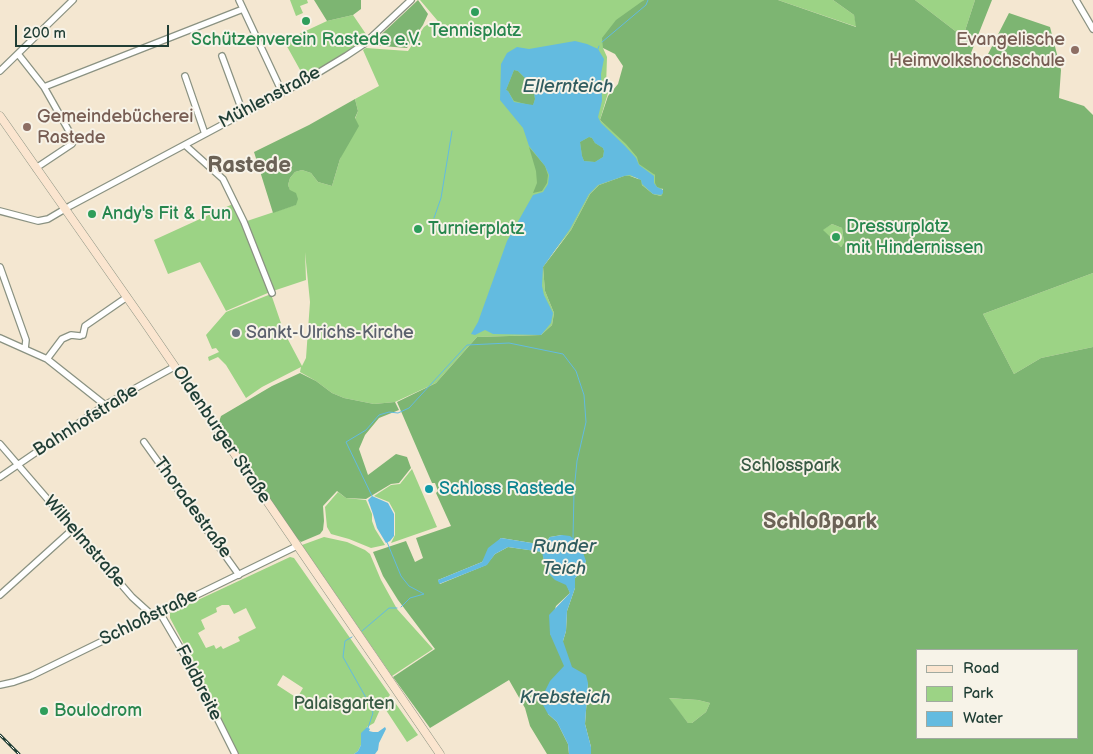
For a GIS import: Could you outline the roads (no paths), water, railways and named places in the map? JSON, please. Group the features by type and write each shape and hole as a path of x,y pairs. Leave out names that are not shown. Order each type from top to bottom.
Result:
{"street":[{"path":"239,0 282,92"},
{"name":"Mühlenstraße","path":"0,210 44,221 329,66 364,44 411,0"},
{"path":"1076,0 1093,29"},
{"path":"0,70 71,1"},
{"path":"44,87 243,9"},
{"path":"18,54 44,87 74,140 72,144 36,168"},
{"path":"222,56 243,113"},
{"path":"185,76 205,134"},
{"name":"Oldenburger Straße","path":"0,116 127,297 440,754"},
{"path":"184,144 223,179 244,222 272,293"},
{"path":"0,267 26,340 25,349"},
{"path":"47,359 62,339 71,335 81,335 85,326 127,297"},
{"path":"0,338 47,359 105,406"},
{"name":"Bahnhofstraße","path":"0,477 105,406 174,367"},
{"name":"Thoradestraße","path":"144,442 239,575"},
{"name":"Wilhelmstraße","path":"0,444 132,596 151,612 153,616"},
{"path":"0,595 73,529"},
{"name":"Schloßstraße","path":"0,685 32,676 297,546"},
{"name":"Feldbreite","path":"160,613 191,666 235,754"}],"water":[{"name":"Ellernteich","path":"575,41 598,49 604,59 601,74 602,101 598,117 601,123 636,158 639,165 654,176 654,183 663,190 663,193 661,195 653,194 642,184 641,180 630,175 598,185 589,194 570,229 543,267 542,286 544,295 553,313 551,323 541,335 493,334 485,330 475,335 471,334 478,322 507,241 533,195 543,192 548,184 549,175 545,166 529,146 523,128 500,100 501,64 507,53 517,47 529,49","holes":["514,70 532,81 535,99 533,105 514,102 506,90","589,137 603,148 604,151 603,157 595,162 584,161 582,156 580,142"]},
{"path":"372,496 388,503 394,514 394,536 386,543 377,528 368,500"},
{"path":"570,536 576,541 581,547 586,561 582,571 575,578 575,588 567,611 566,631 563,641 572,667 586,675 588,683 585,724 591,754 569,754 568,744 557,722 548,714 543,705 543,695 550,681 564,666 550,634 549,615 570,593 566,585 555,580 550,575 542,552 508,547 495,554 487,565 439,584 438,580 482,562 488,548 501,538 544,545 550,537"},
{"path":"367,727 370,729 369,731 373,732 378,732 385,727 386,729 379,743 378,750 375,754 354,754 361,745 361,733"}],"waterway":[{"path":"602,42 646,5 648,0"},
{"path":"434,218 441,198 452,131"},
{"name":"Runder Teich","path":"372,496 346,442 366,430 379,415 389,412 398,413 409,408 467,345 509,343 563,354 576,371 584,395 586,422 577,461 573,539"},
{"path":"387,542 401,576 409,586 424,594 410,598 401,607"},
{"path":"362,631 389,608 397,608"},
{"path":"352,637 345,641 343,657 373,713 368,728"}],"railway":[{"path":"0,735 19,754"}],"place":[{"name":"Tennisplatz","path":"475,12"},
{"name":"Schützenverein Rastede e.V.","path":"306,21"},
{"name":"Evangelische Heimvolkshochschule","path":"1075,50"},
{"name":"Gemeindebücherei Rastede","path":"27,127"},
{"name":"Andy's Fit & Fun","path":"92,214"},
{"name":"Turnierplatz","path":"418,229"},
{"name":"Dressurplatz mit Hindernissen","path":"836,237"},
{"name":"Sankt-Ulrichs-Kirche","path":"236,333"},
{"name":"Schloss Rastede","path":"429,489"},
{"name":"Boulodrom","path":"44,711"}],"district":[{"name":"Rastede","path":"249,166"},
{"name":"Schloßpark","path":"820,522"}],"park label":[{"name":"Schlosspark","path":"790,466"},
{"name":"Palaisgarten","path":"344,704"}],"water label":[{"name":"Krebsteich","path":"565,698"}]}
